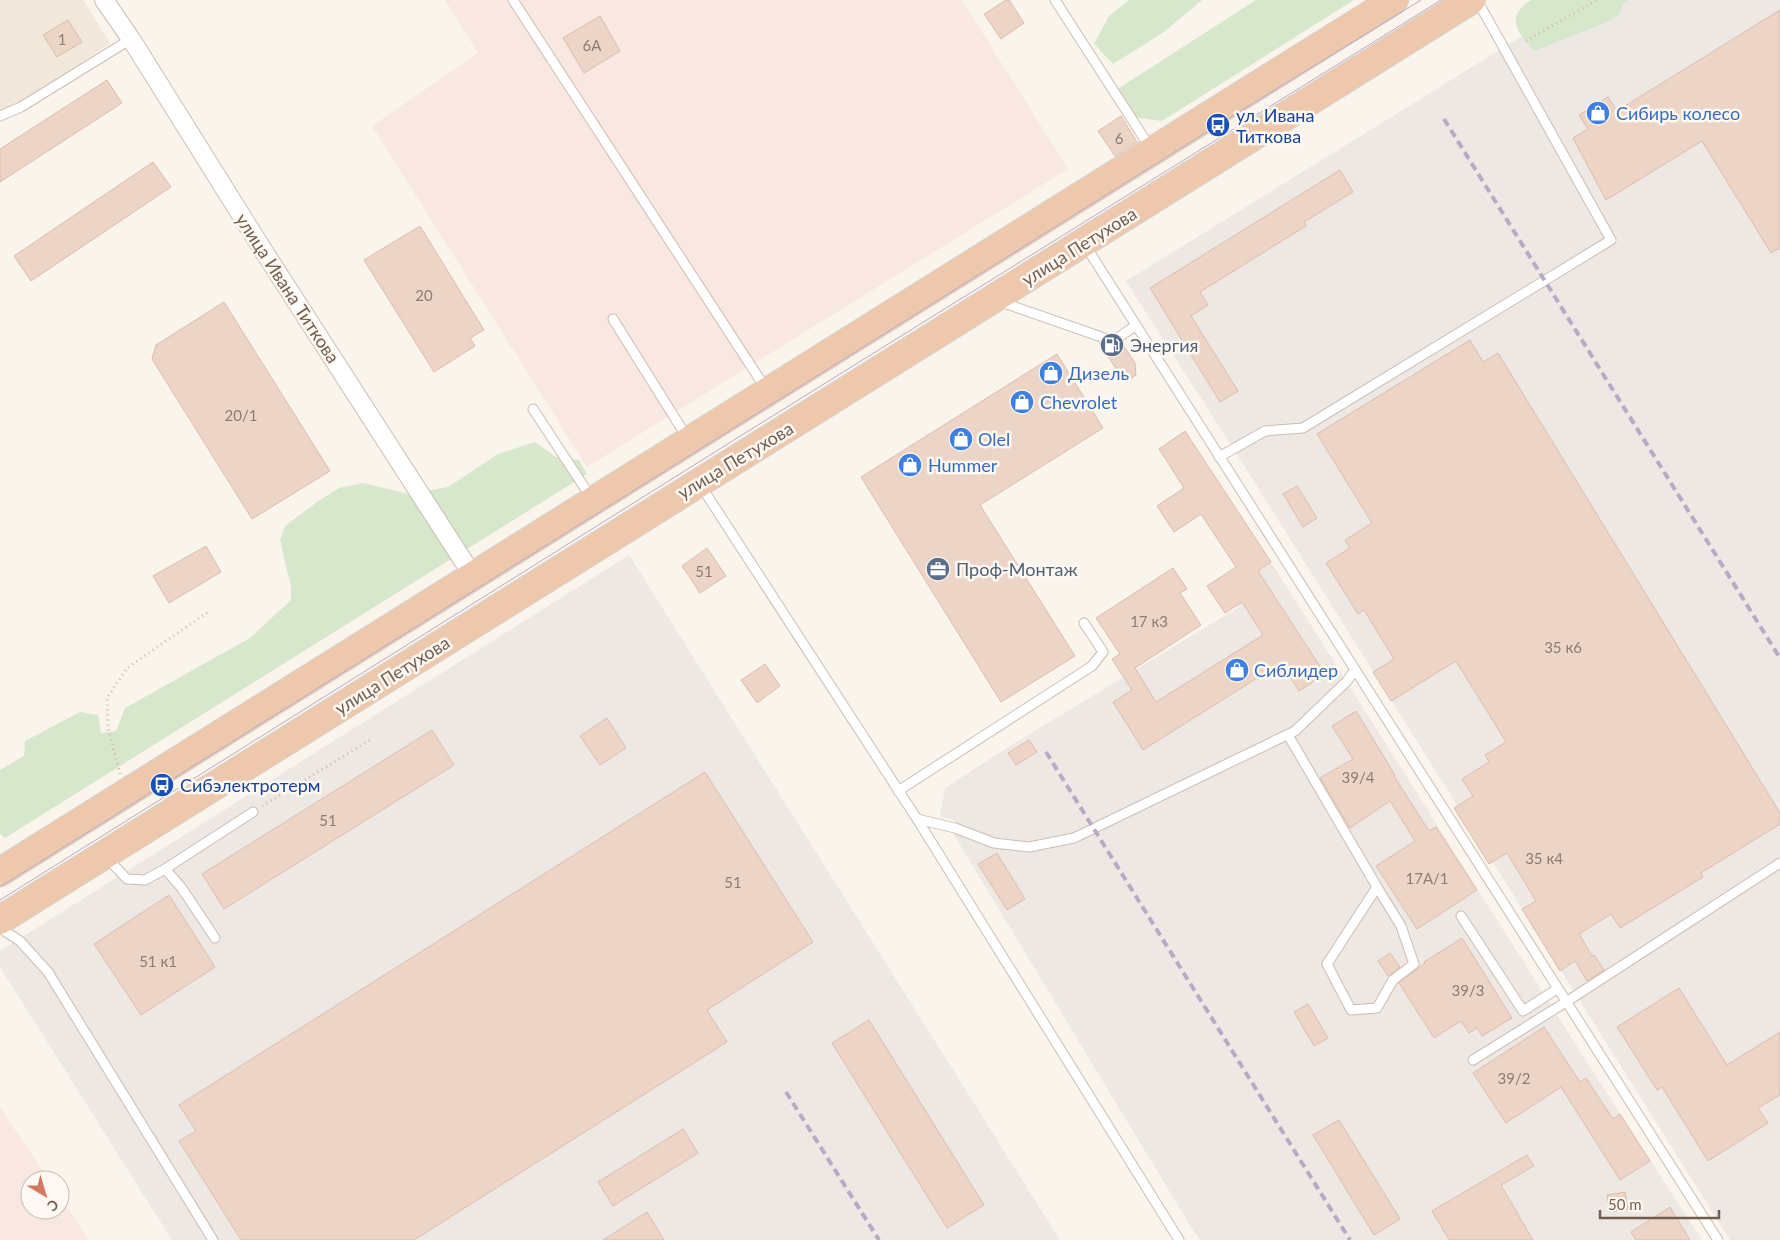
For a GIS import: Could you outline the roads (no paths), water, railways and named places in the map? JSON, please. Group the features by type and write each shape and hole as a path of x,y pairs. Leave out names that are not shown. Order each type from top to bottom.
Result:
{"highway":[{"path":"0,872 1394,0"},
{"name":"улица Петухова","path":"0,921 698,482 994,300 1470,0"},
{"path":"1352,27 1362,50 1376,60"},
{"path":"1242,95 1258,114 1264,130"}],"street":[{"name":"улица Ивана Титкова","path":"104,0 131,39 266,255 473,576"}],"lane":[{"path":"513,0 768,392"},
{"path":"1055,0 1152,151"},
{"path":"1219,457 1265,431 1303,428 1611,240 1477,0"},
{"path":"0,116 21,107 131,39"},
{"path":"1083,243 1718,1240"},
{"path":"994,300 1112,341 1135,326"},
{"path":"613,320 689,441"},
{"path":"533,409 594,500"},
{"path":"698,482 917,819 1180,1240"},
{"path":"898,791 1092,666 1103,652 1084,623"},
{"path":"917,819 954,828 994,844 1030,847 1074,838 1295,732 1355,670"},
{"path":"1288,735 1401,926 1414,964 1393,980 1377,1008 1350,1010 1327,964 1377,887"},
{"path":"104,855 127,879 146,880 253,812"},
{"path":"1473,1060 1780,863"},
{"path":"165,869 181,887 215,938"},
{"path":"1461,916 1523,1011 1557,989"},
{"path":"0,921 6,932 20,941 48,972 213,1240"}],"tram line":[{"path":"0,887 1421,0"},
{"path":"0,900 1441,0"}],"railway":[{"path":"1444,119 1780,658"},
{"path":"1046,752 1350,1240"},
{"path":"786,1092 879,1240"}],"place":[{"name":"Сибирь колесо","path":"1598,113"},
{"name":"ул. Ивана Титкова","path":"1218,125"},
{"name":"Энергия","path":"1112,345"},
{"name":"Дизель","path":"1051,373"},
{"name":"Chevrolet","path":"1022,402"},
{"name":"Olel","path":"961,439"},
{"name":"Hummer","path":"910,465"},
{"name":"Проф-Монтаж","path":"938,569"},
{"name":"Сиблидер","path":"1237,670"},
{"name":"Сибэлектротерм","path":"162,785"}]}
